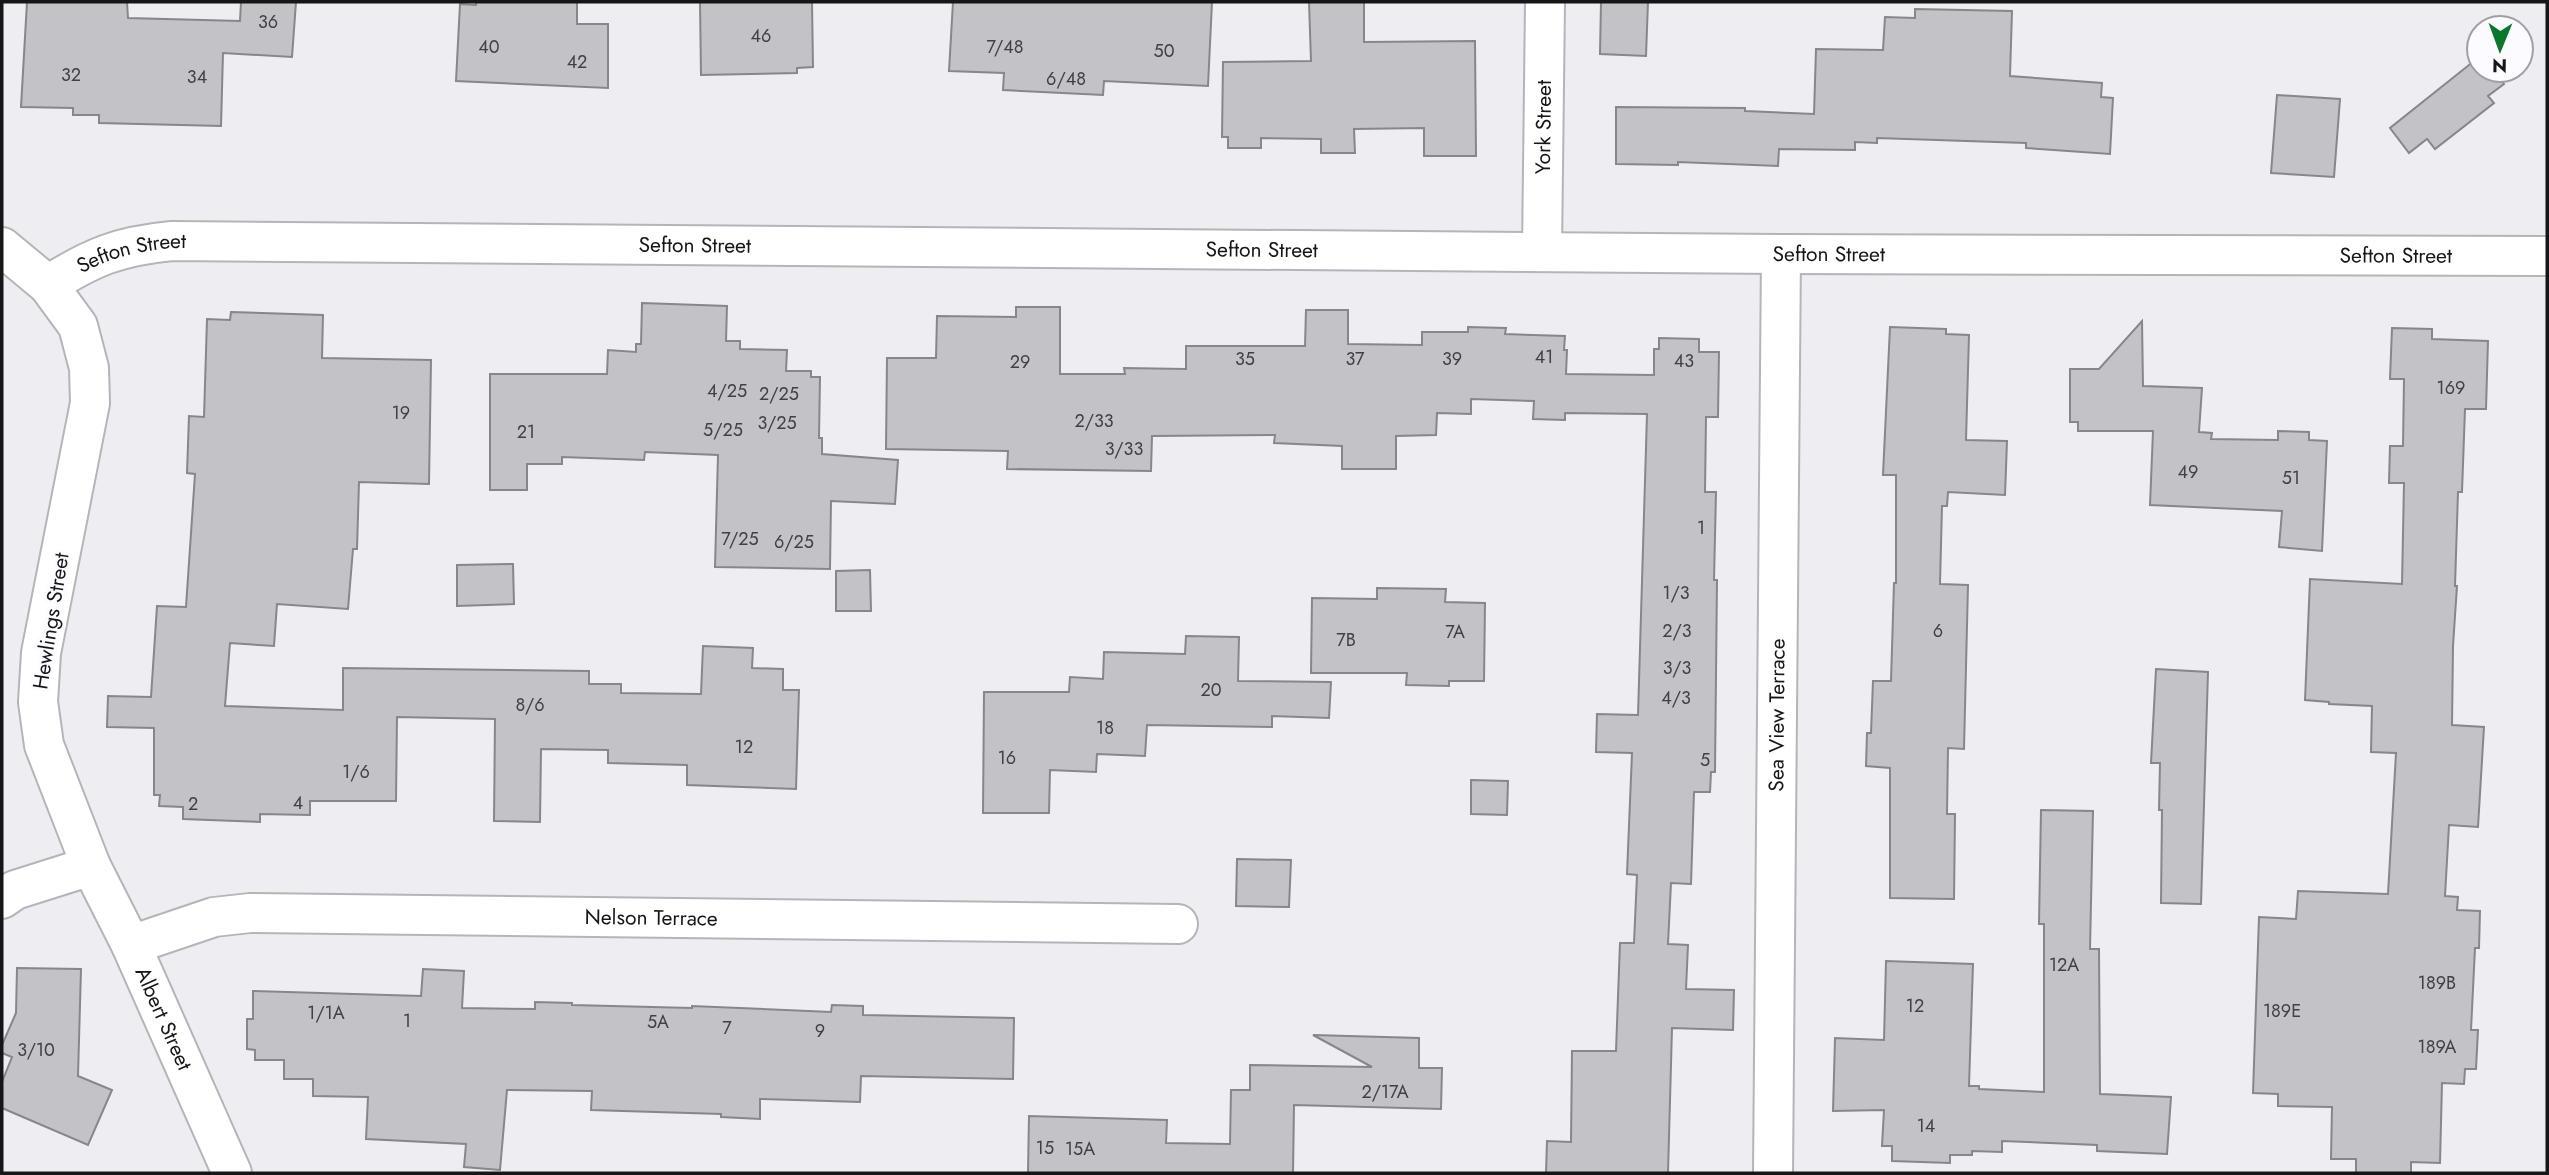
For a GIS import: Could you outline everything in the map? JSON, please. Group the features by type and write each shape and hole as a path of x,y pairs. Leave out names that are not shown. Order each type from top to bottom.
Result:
{"street":[{"name":"York Street","path":"1542,251 1545,2"},
{"name":"Sefton Street","path":"48,285 77,266 108,252 139,244 172,241 1781,254 2547,256"},
{"path":"2,247 48,285"},
{"name":"Sea View Terrace","path":"1773,1173 1781,254"},
{"name":"Hewlings Street","path":"48,285 78,326 89,368 90,403 41,653 38,702 44,745 92,866"},
{"path":"2,899 15,890 92,866"},
{"name":"Albert Street","path":"92,866 131,945 232,1173"},
{"name":"Nelson Terrace","path":"131,945 214,917 250,913 1178,924"}],"building":[{"path":"27,2 127,2 128,18 240,21 241,2 296,2 292,57 223,53 221,126 99,123 99,115 73,115 73,108 21,107"},
{"path":"476,2 577,2 577,24 608,24 608,88 456,81 460,4 476,5"},
{"path":"700,2 812,2 813,67 797,68 797,73 701,75"},
{"path":"953,2 1212,2 1208,86 1104,81 1103,95 1003,90 1004,73 949,71"},
{"path":"1309,2 1364,2 1364,42 1475,41 1476,156 1424,156 1424,128 1354,129 1355,153 1321,153 1321,139 1261,138 1261,148 1228,148 1228,137 1222,137 1223,62 1311,61"},
{"path":"1601,2 1648,2 1646,56 1600,54"},
{"path":"1915,9 2012,11 2010,76 2102,83 2101,97 2113,98 2110,154 2026,148 2026,143 1877,138 1877,143 1855,142 1855,150 1779,149 1778,166 1678,162 1678,165 1616,164 1616,107 1745,108 1745,111 1814,114 1816,49 1883,50 1885,17 1915,18"},
{"path":"2465,68 2465,84 2504,84 2488,96 2494,103 2435,149 2427,139 2409,153 2390,128"},
{"path":"2277,95 2340,99 2334,177 2271,173"},
{"path":"642,303 727,306 726,341 740,341 740,349 787,350 786,371 811,371 811,377 820,377 819,438 822,438 822,454 898,460 895,504 831,501 830,569 715,567 718,455 645,452 644,460 562,457 562,464 527,464 527,490 490,490 490,374 607,374 608,350 636,352 636,344 641,344"},
{"path":"1016,307 1060,307 1060,374 1125,374 1124,368 1186,369 1186,346 1305,346 1306,310 1348,310 1348,344 1422,345 1422,332 1468,332 1468,327 1506,328 1505,334 1565,336 1566,374 1654,375 1654,349 1659,349 1659,338 1699,339 1699,352 1719,352 1718,417 1706,417 1705,492 1716,492 1715,772 1711,772 1710,792 1694,792 1691,884 1671,883 1668,944 1688,945 1686,989 1734,990 1733,1030 1672,1028 1668,1173 1546,1173 1547,1141 1571,1142 1572,1051 1616,1051 1620,943 1634,943 1637,875 1627,874 1632,753 1596,752 1597,714 1638,715 1647,414 1565,413 1565,420 1533,419 1534,401 1471,399 1471,414 1437,413 1436,435 1396,436 1396,469 1342,469 1342,446 1274,443 1275,435 1152,436 1151,471 1007,469 1008,451 886,449 887,358 936,358 937,316 1016,317"},
{"path":"231,312 323,315 322,358 431,360 429,484 359,482 357,549 353,549 348,609 277,604 274,646 230,643 225,706 343,710 343,668 589,671 589,684 621,684 621,693 701,694 703,646 753,648 752,668 783,669 783,690 799,690 796,789 687,785 687,765 608,763 608,750 541,749 540,822 494,821 495,719 397,717 396,801 310,801 310,815 260,814 260,822 183,819 183,807 159,806 160,795 154,795 154,728 107,727 108,696 151,697 157,606 186,607 195,474 187,473 189,416 204,417 207,319 230,320"},
{"path":"2142,321 2143,386 2202,388 2199,432 2212,433 2211,439 2278,440 2278,431 2309,432 2309,440 2327,441 2322,551 2279,547 2282,511 2150,505 2153,431 2078,431 2078,422 2070,422 2070,369 2099,369"},
{"path":"1890,327 1946,329 1946,334 1969,335 1966,440 2007,441 2005,495 1948,492 1947,506 1942,506 1940,584 1968,585 1964,749 1948,748 1947,814 1955,814 1954,899 1890,898 1890,768 1866,766 1867,733 1871,733 1873,681 1891,681 1896,583 1896,475 1883,475"},
{"path":"2392,328 2432,329 2432,339 2488,341 2486,409 2465,409 2462,492 2458,492 2453,646 2452,725 2484,727 2478,827 2449,825 2445,896 2458,897 2457,910 2480,911 2479,948 2475,948 2471,1030 2478,1030 2476,1069 2465,1069 2464,1084 2442,1083 2440,1163 2411,1162 2411,1173 2356,1173 2356,1159 2331,1159 2332,1107 2278,1106 2278,1094 2253,1093 2259,917 2296,919 2298,891 2388,894 2396,753 2371,752 2372,706 2305,700 2310,579 2402,584 2404,483 2389,483 2390,446 2403,446 2404,379 2390,379"},
{"path":"513,564 514,604 457,606 457,565"},
{"path":"870,570 871,611 836,611 836,571"},
{"path":"1377,588 1446,589 1445,602 1485,603 1484,681 1449,681 1449,686 1406,685 1407,673 1311,673 1312,598 1377,599"},
{"path":"1186,636 1239,637 1238,681 1331,682 1329,718 1272,716 1272,727 1147,725 1145,756 1097,754 1096,772 1050,770 1049,813 983,813 984,692 1069,692 1070,677 1103,679 1104,652 1185,654"},
{"path":"2156,669 2208,672 2201,904 2161,903 2160,763 2151,763"},
{"path":"1471,780 1508,781 1507,815 1471,814"},
{"path":"2041,810 2093,811 2090,949 2099,949 2100,1094 2171,1097 2167,1154 2097,1151 2097,1145 2002,1141 2002,1152 1972,1151 1972,1155 1950,1155 1950,1163 1892,1161 1892,1146 1882,1146 1884,1110 1833,1111 1835,1038 1884,1040 1886,961 1973,964 1969,1086 1979,1086 1979,1089 2044,1092 2044,924 2039,924"},
{"path":"1237,859 1291,860 1289,907 1236,906"},
{"path":"17,968 81,969 78,1076 112,1090 88,1145 2,1108 2,1082 12,1057 2,1053 2,1045 16,1013"},
{"path":"423,969 464,971 462,1008 535,1009 535,1002 831,1012 832,1005 863,1006 863,1015 1014,1018 1013,1079 861,1076 860,1102 760,1099 760,1119 721,1117 721,1114 591,1110 592,1091 507,1090 500,1170 464,1167 466,1144 366,1139 368,1097 313,1096 313,1079 284,1079 284,1060 255,1060 255,1050 247,1049 247,1019 253,1019 253,991 421,996"},
{"path":"1313,1035 1419,1038 1419,1068 1442,1068 1441,1109 1294,1105 1293,1173 1028,1173 1029,1116 1167,1120 1166,1143 1230,1144 1231,1090 1250,1090 1250,1065 1372,1067"}]}
